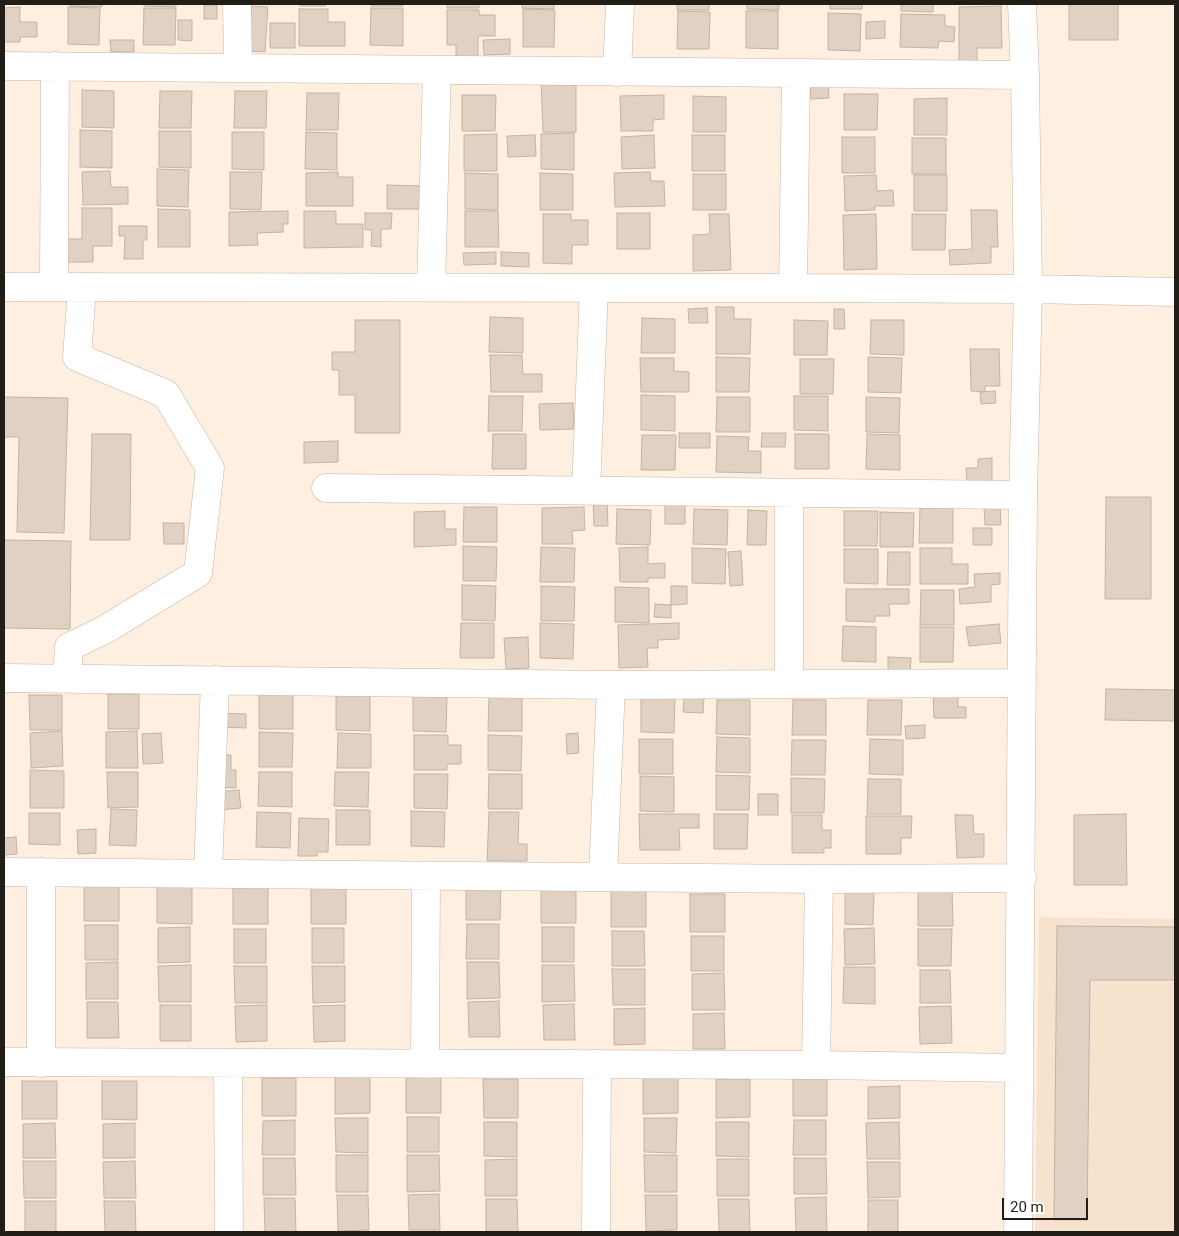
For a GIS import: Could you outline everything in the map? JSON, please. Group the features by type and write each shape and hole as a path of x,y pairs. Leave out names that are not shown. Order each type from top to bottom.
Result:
{"street":[{"path":"237,4 238,68"},
{"path":"617,72 620,4"},
{"path":"1018,1232 1022,683 1028,289 1026,75 1022,4"},
{"path":"4,66 1026,75"},
{"path":"54,287 55,66"},
{"path":"431,287 437,70"},
{"path":"793,288 796,73"},
{"path":"4,287 1028,289 1175,292"},
{"path":"67,678 69,647 106,629 198,573 210,468 166,394 77,357 82,287"},
{"path":"586,491 594,288"},
{"path":"326,488 1024,495"},
{"path":"789,493 789,684"},
{"path":"4,678 611,685 1022,683"},
{"path":"208,873 215,680"},
{"path":"603,877 611,685"},
{"path":"4,872 818,879 1022,878"},
{"path":"41,872 41,1063"},
{"path":"425,1064 426,876"},
{"path":"816,1065 818,879"},
{"path":"4,1062 816,1065 1018,1068"},
{"path":"228,1064 229,1232"},
{"path":"596,1232 597,1064"}],"shaded area":[{"path":"1039,917 1175,919 1175,1232 1035,1232"}],"building":[{"path":"70,4 102,4 102,7 70,6"},
{"path":"144,4 176,4 176,7 144,6"},
{"path":"300,4 326,4 326,6 300,6"},
{"path":"371,4 403,4 403,6 371,6"},
{"path":"447,4 479,4 479,8 447,8"},
{"path":"522,4 554,4 554,9 522,8"},
{"path":"677,4 709,4 709,10 677,10"},
{"path":"747,4 779,4 779,10 747,9"},
{"path":"830,4 862,4 862,9 830,9"},
{"path":"901,4 933,4 933,12 901,11"},
{"path":"1069,4 1118,4 1118,40 1069,40"},
{"path":"204,5 217,5 217,19 204,19"},
{"path":"251,6 268,7 265,52 249,51"},
{"path":"1001,6 1002,48 977,48 977,63 959,63 959,7"},
{"path":"20,7 20,22 37,22 37,37 20,37 20,42 4,42 4,8"},
{"path":"68,7 100,8 99,45 68,44"},
{"path":"144,8 176,8 175,45 143,45"},
{"path":"371,8 403,8 403,46 370,45"},
{"path":"299,9 328,9 328,22 345,22 345,46 299,46"},
{"path":"523,9 555,10 554,47 523,47"},
{"path":"447,10 479,10 479,15 495,15 495,36 478,36 478,58 456,58 456,45 447,45"},
{"path":"678,11 710,12 709,49 677,49"},
{"path":"746,11 778,11 778,49 746,48"},
{"path":"828,13 861,14 860,51 828,50"},
{"path":"901,14 945,15 945,26 955,27 954,42 939,41 938,48 900,47"},
{"path":"178,20 192,20 192,41 178,40"},
{"path":"885,21 885,38 866,39 866,22"},
{"path":"270,23 295,23 295,48 270,48"},
{"path":"510,39 510,54 484,55 483,40"},
{"path":"110,40 134,40 134,52 111,52"},
{"path":"828,78 829,98 811,99 810,79"},
{"path":"541,80 576,81 576,132 543,132"},
{"path":"82,90 114,91 114,128 82,127"},
{"path":"160,91 192,91 191,128 159,128"},
{"path":"235,91 267,91 266,128 234,128"},
{"path":"307,93 339,93 338,130 306,130"},
{"path":"844,94 878,94 877,130 844,130"},
{"path":"462,95 496,95 495,131 462,131"},
{"path":"664,95 664,119 653,120 653,131 621,131 620,96"},
{"path":"693,96 726,97 726,132 693,132"},
{"path":"947,98 947,135 914,135 914,99"},
{"path":"80,130 112,131 112,168 80,167"},
{"path":"159,131 191,131 191,168 159,167"},
{"path":"232,132 264,132 264,170 232,169"},
{"path":"306,132 337,133 337,170 305,169"},
{"path":"574,133 574,170 541,169 541,134"},
{"path":"497,134 497,171 464,171 464,135"},
{"path":"535,135 536,156 508,157 507,136"},
{"path":"654,135 655,168 622,169 621,137"},
{"path":"692,135 725,135 725,171 692,171"},
{"path":"842,137 875,137 875,173 842,173"},
{"path":"912,138 946,138 946,174 912,174"},
{"path":"157,169 189,170 188,207 157,206"},
{"path":"110,171 111,187 128,187 128,204 83,205 82,172"},
{"path":"230,172 262,172 261,210 230,209"},
{"path":"338,172 338,177 353,177 353,206 306,206 306,173"},
{"path":"650,172 651,181 664,181 665,206 615,207 614,173"},
{"path":"465,173 498,174 498,210 465,209"},
{"path":"540,173 573,174 573,210 540,210"},
{"path":"693,174 726,174 726,210 693,210"},
{"path":"876,175 877,191 893,190 894,206 875,206 875,210 845,211 844,176"},
{"path":"914,175 947,175 947,211 914,211"},
{"path":"387,185 422,186 422,209 387,209"},
{"path":"82,208 112,208 112,246 93,246 93,262 61,262 61,239 82,239"},
{"path":"158,209 190,210 190,247 158,247"},
{"path":"971,210 997,210 998,247 991,247 991,263 950,265 949,250 972,249"},
{"path":"288,211 288,224 283,224 283,232 257,233 258,245 229,246 229,212"},
{"path":"304,211 336,211 336,224 363,224 363,247 304,248"},
{"path":"465,211 498,211 499,247 465,247"},
{"path":"365,213 392,213 391,229 381,229 381,247 371,246 372,230 365,230"},
{"path":"617,213 650,213 650,249 617,249"},
{"path":"543,214 571,214 571,220 588,220 588,245 572,245 572,264 543,263"},
{"path":"709,214 729,214 731,270 693,271 693,235 710,234"},
{"path":"876,214 877,269 844,270 843,215"},
{"path":"912,214 946,214 945,250 912,250"},
{"path":"119,226 147,226 147,240 143,240 143,259 124,259 125,236 119,236"},
{"path":"496,252 496,264 464,265 463,253"},
{"path":"501,252 529,253 529,267 501,266"},
{"path":"716,307 734,307 734,319 751,319 750,354 716,354"},
{"path":"707,308 708,323 689,323 688,309"},
{"path":"834,309 844,309 845,329 834,329"},
{"path":"490,317 523,318 523,353 489,352"},
{"path":"642,318 675,319 675,353 641,353"},
{"path":"355,320 400,320 400,433 355,433 355,395 339,395 339,370 332,370 332,352 355,352"},
{"path":"794,320 828,321 827,355 794,355"},
{"path":"871,320 904,320 904,355 870,354"},
{"path":"970,349 999,349 1000,386 985,386 985,392 971,391"},
{"path":"490,355 522,355 523,374 542,374 542,392 491,392"},
{"path":"716,357 750,358 749,392 716,392"},
{"path":"868,357 902,358 901,393 868,392"},
{"path":"640,358 674,358 674,371 689,372 689,392 641,392"},
{"path":"800,359 834,359 833,394 800,394"},
{"path":"995,391 996,403 981,404 980,392"},
{"path":"641,395 675,396 675,431 641,430"},
{"path":"489,396 523,396 522,431 488,431"},
{"path":"794,396 828,396 828,431 794,430"},
{"path":"4,397 68,398 64,533 17,532 19,437 4,437"},
{"path":"717,397 750,397 750,432 716,432"},
{"path":"866,397 900,398 899,433 866,432"},
{"path":"573,403 574,429 540,430 539,404"},
{"path":"679,433 710,433 710,448 679,448"},
{"path":"762,433 786,433 785,447 761,447"},
{"path":"92,434 131,434 130,540 90,540"},
{"path":"493,434 526,434 526,469 492,469"},
{"path":"795,434 829,434 829,469 795,469"},
{"path":"867,434 900,435 900,470 866,469"},
{"path":"642,435 676,435 675,470 641,470"},
{"path":"717,436 749,437 748,451 761,451 761,473 716,472"},
{"path":"338,441 338,462 304,463 304,442"},
{"path":"992,458 992,481 979,481 967,486 966,468 978,468 978,459"},
{"path":"593,497 607,497 608,526 594,526"},
{"path":"1106,497 1151,497 1151,599 1105,599"},
{"path":"665,498 685,498 685,524 665,524"},
{"path":"1000,506 1001,525 985,525 984,507"},
{"path":"464,507 497,507 497,542 463,542"},
{"path":"584,507 585,530 572,531 573,544 542,544 542,508"},
{"path":"920,508 953,508 953,543 919,543"},
{"path":"617,509 651,510 650,545 616,544"},
{"path":"694,509 728,510 727,545 693,544"},
{"path":"748,510 767,511 766,545 747,545"},
{"path":"445,511 445,529 456,529 456,545 414,547 414,512"},
{"path":"844,511 878,511 877,546 844,546"},
{"path":"880,512 914,513 913,547 880,547"},
{"path":"163,523 184,523 184,544 164,544"},
{"path":"973,528 992,528 992,545 973,545"},
{"path":"4,540 71,541 70,629 4,628"},
{"path":"463,546 497,547 496,581 463,581"},
{"path":"541,547 575,548 574,582 540,582"},
{"path":"648,547 648,564 665,563 665,578 648,578 648,582 620,582 619,548"},
{"path":"692,548 726,549 725,584 692,583"},
{"path":"920,548 952,548 952,564 968,564 968,584 920,584"},
{"path":"844,549 878,549 878,584 844,583"},
{"path":"741,551 743,585 730,586 728,552"},
{"path":"888,552 910,552 910,585 887,585"},
{"path":"1000,573 1000,584 991,585 991,602 960,604 959,589 975,587 974,574"},
{"path":"462,585 496,586 495,621 462,620"},
{"path":"541,586 575,587 574,621 541,621"},
{"path":"671,586 687,586 687,604 671,605"},
{"path":"615,587 649,588 649,623 615,622"},
{"path":"846,589 909,589 909,604 889,604 890,616 875,616 875,622 846,621"},
{"path":"921,590 954,590 954,625 920,625"},
{"path":"655,604 671,605 671,618 654,617"},
{"path":"461,623 494,623 494,658 460,658"},
{"path":"540,623 574,624 573,659 540,658"},
{"path":"679,623 679,639 658,640 658,648 647,648 648,667 619,668 618,625"},
{"path":"999,624 1001,643 969,646 966,627"},
{"path":"843,626 876,627 876,662 842,661"},
{"path":"920,627 954,627 953,662 920,662"},
{"path":"528,637 529,668 506,669 504,638"},
{"path":"888,657 911,658 910,674 888,674"},
{"path":"1106,689 1175,690 1175,721 1105,720"},
{"path":"933,690 958,690 958,707 966,707 966,718 934,718"},
{"path":"108,694 139,694 139,729 108,729"},
{"path":"259,694 293,695 293,729 259,729"},
{"path":"29,695 62,695 62,730 30,730"},
{"path":"336,695 370,696 370,731 336,730"},
{"path":"413,696 447,697 446,732 413,731"},
{"path":"489,696 522,697 522,731 488,731"},
{"path":"641,697 675,698 674,733 641,732"},
{"path":"684,698 704,698 703,713 683,712"},
{"path":"717,700 750,700 750,735 716,734"},
{"path":"793,700 826,700 826,735 792,735"},
{"path":"868,700 902,700 901,735 867,735"},
{"path":"218,713 246,714 246,728 218,727"},
{"path":"925,725 925,738 906,739 905,726"},
{"path":"62,731 63,766 31,768 30,733"},
{"path":"137,731 138,768 106,768 106,732"},
{"path":"259,732 293,733 292,767 259,767"},
{"path":"161,733 163,763 143,764 142,734"},
{"path":"338,733 371,734 371,768 337,768"},
{"path":"578,733 579,753 567,754 566,734"},
{"path":"414,735 448,735 448,745 461,745 461,764 447,764 447,770 414,770"},
{"path":"488,735 522,736 521,771 488,770"},
{"path":"717,737 750,738 750,773 716,772"},
{"path":"639,739 673,739 673,774 639,774"},
{"path":"870,739 903,740 903,775 869,774"},
{"path":"792,740 826,740 825,775 791,775"},
{"path":"216,755 231,755 231,770 236,770 236,788 216,787"},
{"path":"30,770 64,771 64,808 30,808"},
{"path":"107,772 138,772 138,807 108,808"},
{"path":"259,772 292,772 292,807 258,806"},
{"path":"335,772 369,772 368,807 334,806"},
{"path":"414,774 448,774 447,809 414,808"},
{"path":"489,774 522,774 522,809 488,809"},
{"path":"716,775 750,776 749,810 716,810"},
{"path":"640,776 674,777 674,812 640,811"},
{"path":"791,778 825,779 824,813 791,813"},
{"path":"868,779 901,779 901,814 867,814"},
{"path":"239,790 241,808 219,810 217,792"},
{"path":"758,794 778,794 778,815 758,815"},
{"path":"111,809 137,810 136,846 109,845"},
{"path":"336,810 370,810 370,845 336,845"},
{"path":"411,811 445,812 444,847 411,846"},
{"path":"257,812 291,813 290,848 256,847"},
{"path":"489,812 519,812 518,844 527,844 527,861 487,861"},
{"path":"29,813 60,813 60,845 29,844"},
{"path":"639,814 699,814 699,828 679,828 680,850 640,850"},
{"path":"714,814 748,814 747,849 714,849"},
{"path":"1126,814 1127,885 1074,885 1074,815"},
{"path":"792,815 822,815 822,830 831,830 831,848 824,848 824,853 792,853"},
{"path":"955,815 973,815 974,834 984,834 984,857 957,858"},
{"path":"866,816 912,816 911,838 901,838 901,854 866,854"},
{"path":"299,818 329,819 328,852 317,852 317,856 298,856"},
{"path":"96,829 96,853 78,854 77,830"},
{"path":"16,837 17,854 4,855 4,838"},
{"path":"501,881 500,920 466,920 466,882"},
{"path":"84,882 119,882 119,921 84,921"},
{"path":"157,885 192,885 192,924 157,923"},
{"path":"541,885 576,885 576,923 541,923"},
{"path":"233,886 268,886 268,924 233,924"},
{"path":"311,886 346,886 346,924 311,924"},
{"path":"918,888 952,888 953,926 918,926"},
{"path":"611,889 646,889 646,927 611,927"},
{"path":"845,892 874,892 873,925 845,924"},
{"path":"690,894 725,894 725,932 690,932"},
{"path":"467,924 499,924 499,959 466,959"},
{"path":"85,925 118,925 118,960 85,960"},
{"path":"1057,926 1175,927 1175,980 1090,980 1087,1220 1054,1220"},
{"path":"190,927 190,962 158,963 158,928"},
{"path":"542,927 574,927 574,962 542,962"},
{"path":"312,928 344,928 344,963 312,963"},
{"path":"874,928 875,964 845,965 844,929"},
{"path":"234,929 266,929 266,963 234,963"},
{"path":"918,929 952,929 951,966 918,966"},
{"path":"612,931 644,931 645,966 612,966"},
{"path":"691,936 724,936 724,971 691,971"},
{"path":"118,962 118,999 86,999 86,963"},
{"path":"467,962 499,962 500,998 467,999"},
{"path":"191,965 191,1002 159,1002 158,966"},
{"path":"542,965 574,965 575,1001 542,1002"},
{"path":"234,966 267,966 267,1003 235,1003"},
{"path":"312,966 345,966 345,1002 313,1003"},
{"path":"844,967 875,967 875,1004 843,1003"},
{"path":"612,969 645,969 645,1005 613,1005"},
{"path":"920,970 950,970 951,1003 920,1003"},
{"path":"724,973 725,1010 692,1010 692,974"},
{"path":"499,1001 500,1037 469,1037 468,1002"},
{"path":"87,1002 118,1002 119,1038 87,1038"},
{"path":"574,1004 575,1040 544,1040 543,1005"},
{"path":"160,1005 191,1005 191,1041 160,1041"},
{"path":"267,1005 267,1041 236,1042 235,1006"},
{"path":"345,1005 345,1041 314,1042 313,1006"},
{"path":"951,1006 952,1043 920,1044 919,1007"},
{"path":"645,1008 645,1044 614,1045 614,1009"},
{"path":"724,1013 725,1049 693,1049 693,1014"},
{"path":"335,1075 370,1075 370,1113 335,1114"},
{"path":"406,1075 441,1075 441,1113 406,1113"},
{"path":"643,1075 678,1075 678,1113 643,1114"},
{"path":"262,1078 296,1078 296,1116 262,1116"},
{"path":"793,1078 827,1078 827,1116 793,1116"},
{"path":"483,1079 518,1079 518,1118 484,1118"},
{"path":"716,1079 750,1079 750,1117 716,1118"},
{"path":"22,1081 57,1081 57,1119 22,1119"},
{"path":"102,1081 137,1081 137,1120 102,1119"},
{"path":"900,1086 900,1118 868,1119 868,1087"},
{"path":"407,1117 439,1117 439,1152 407,1152"},
{"path":"335,1118 368,1118 368,1153 336,1152"},
{"path":"644,1118 677,1118 676,1153 644,1152"},
{"path":"295,1120 295,1155 262,1155 263,1121"},
{"path":"794,1120 826,1120 826,1155 793,1155"},
{"path":"484,1122 517,1122 517,1157 484,1156"},
{"path":"716,1122 749,1122 749,1157 716,1156"},
{"path":"899,1122 900,1159 867,1159 866,1123"},
{"path":"55,1123 56,1158 23,1158 23,1124"},
{"path":"135,1123 135,1158 103,1158 103,1124"},
{"path":"336,1155 368,1155 368,1192 336,1192"},
{"path":"407,1155 439,1155 440,1191 407,1192"},
{"path":"644,1155 677,1155 677,1192 645,1192"},
{"path":"263,1158 295,1158 296,1195 263,1195"},
{"path":"794,1158 826,1158 827,1194 794,1194"},
{"path":"517,1159 517,1196 485,1196 485,1160"},
{"path":"717,1159 749,1159 749,1196 717,1196"},
{"path":"23,1161 56,1161 56,1198 24,1198"},
{"path":"135,1161 136,1198 104,1198 103,1162"},
{"path":"867,1162 900,1162 900,1197 868,1198"},
{"path":"439,1194 440,1230 409,1230 408,1195"},
{"path":"337,1195 368,1195 369,1230 338,1231"},
{"path":"645,1195 677,1195 677,1230 646,1231"},
{"path":"826,1197 827,1232 796,1232 795,1198"},
{"path":"264,1198 295,1198 296,1232 265,1232"},
{"path":"486,1199 517,1199 518,1232 486,1232"},
{"path":"718,1199 749,1199 750,1232 719,1232"},
{"path":"868,1200 898,1200 898,1232 868,1232"},
{"path":"25,1201 56,1201 56,1232 25,1232"},
{"path":"104,1201 135,1201 136,1232 105,1232"}]}
